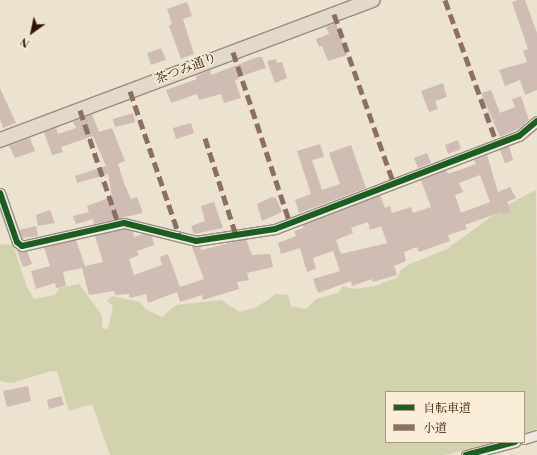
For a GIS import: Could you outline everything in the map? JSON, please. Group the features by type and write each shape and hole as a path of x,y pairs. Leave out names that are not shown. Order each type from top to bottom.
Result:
{"main road":[{"name":"茶つみ通り","path":"0,140 373,0"}],"street":[{"path":"0,194 17,242 22,246 124,223 196,241 276,228 519,136 537,121"},
{"path":"525,439 537,435"},
{"path":"466,455 511,443"}],"green space":[{"path":"536,190 537,429 525,433 525,391 385,391 385,443 489,443 445,455 110,455 92,404 69,411 57,372 51,371 12,383 0,381 0,244 13,245 27,287 34,299 55,295 59,288 79,284 102,315 102,328 108,329 113,306 107,301 112,296 140,302 145,309 162,317 176,305 221,300 240,312 257,307 276,294 288,295 291,306 306,309 316,299 338,293 343,286 354,289 375,286 398,277 400,271 408,265 447,249 507,205"}],"building":[{"path":"525,0 537,33 537,90 525,95 520,80 505,86 499,70 527,62 523,51 528,49 512,2"},
{"path":"187,2 192,16 183,19 194,54 181,59 169,26 172,24 167,9"},
{"path":"336,23 347,55 328,61 322,46 319,47 316,39 329,34 326,27"},
{"path":"161,48 166,60 151,65 147,53"},
{"path":"258,57 262,57 266,68 238,77 239,79 235,80 241,98 224,103 221,94 199,100 197,94 171,103 166,90 197,79 196,76 210,70 211,75"},
{"path":"276,59 277,63 282,62 287,78 275,83 267,61"},
{"path":"443,83 447,97 435,101 438,109 429,112 421,91"},
{"path":"0,88 16,123 3,128 0,119"},
{"path":"491,90 500,113 515,107 512,99 521,96 529,120 518,129 500,137 481,93"},
{"path":"133,113 135,122 115,127 113,119"},
{"path":"92,114 99,132 112,128 125,161 118,164 124,183 131,199 137,197 143,213 94,224 93,219 76,224 73,216 89,212 87,206 112,197 108,174 77,183 75,176 106,166 93,136 61,147 63,152 52,155 44,132 56,128 58,134 76,128 73,122"},
{"path":"191,123 194,133 176,139 173,128"},
{"path":"30,138 35,151 15,158 9,146"},
{"path":"458,140 461,149 448,154 445,145"},
{"path":"320,144 324,157 312,160 322,190 340,184 329,153 351,145 366,188 299,213 295,200 311,194 297,151"},
{"path":"509,146 513,160 505,163 500,150"},
{"path":"427,153 431,163 418,168 414,158"},
{"path":"487,155 498,192 510,187 516,198 507,202 511,212 503,215 501,212 465,225 467,229 448,235 450,241 419,252 417,247 404,252 406,261 394,266 397,275 373,282 372,279 352,286 351,281 318,293 313,279 340,271 333,251 313,258 316,269 307,272 300,248 281,254 278,243 296,236 294,231 303,228 303,225 380,195 385,208 390,206 392,213 411,207 413,213 431,207 421,180 446,170 448,174 476,164 474,160","holes":["480,175 490,202 461,213 455,195 463,192 459,183","368,222 370,230 381,226 387,243 341,254 336,240 353,233 351,228"]},
{"path":"272,197 276,198 282,212 262,221 257,204"},
{"path":"214,202 223,228 194,234 191,226 205,221 201,206"},
{"path":"50,210 55,223 38,226 36,215"},
{"path":"36,226 38,236 22,238 19,230"},
{"path":"124,229 133,231 134,237 144,234 152,236 154,245 137,251 139,255 129,259 134,275 162,265 160,257 168,254 180,287 204,279 192,247 200,246 201,250 246,239 252,255 270,254 273,267 247,273 249,280 237,282 239,289 203,300 202,295 180,302 177,292 148,303 146,294 130,298 129,294 115,295 114,291 89,295 82,268 63,272 66,286 56,288 55,283 36,289 31,271 50,266 44,247 76,240 85,266 103,262 95,236"},
{"path":"17,250 27,251 32,264 23,267"},
{"path":"28,386 31,401 7,407 3,391"},
{"path":"61,396 64,405 49,409 47,400"}],"marked path":[{"path":"445,0 497,144"},
{"path":"334,14 394,184"},
{"path":"233,52 290,223"},
{"path":"130,91 180,238"},
{"path":"80,110 118,223"},
{"path":"205,138 236,235"}],"cycle path":[{"path":"0,193 17,242 22,246 124,223 196,241 275,229 519,136 537,121"},
{"path":"466,455 511,443"}]}
